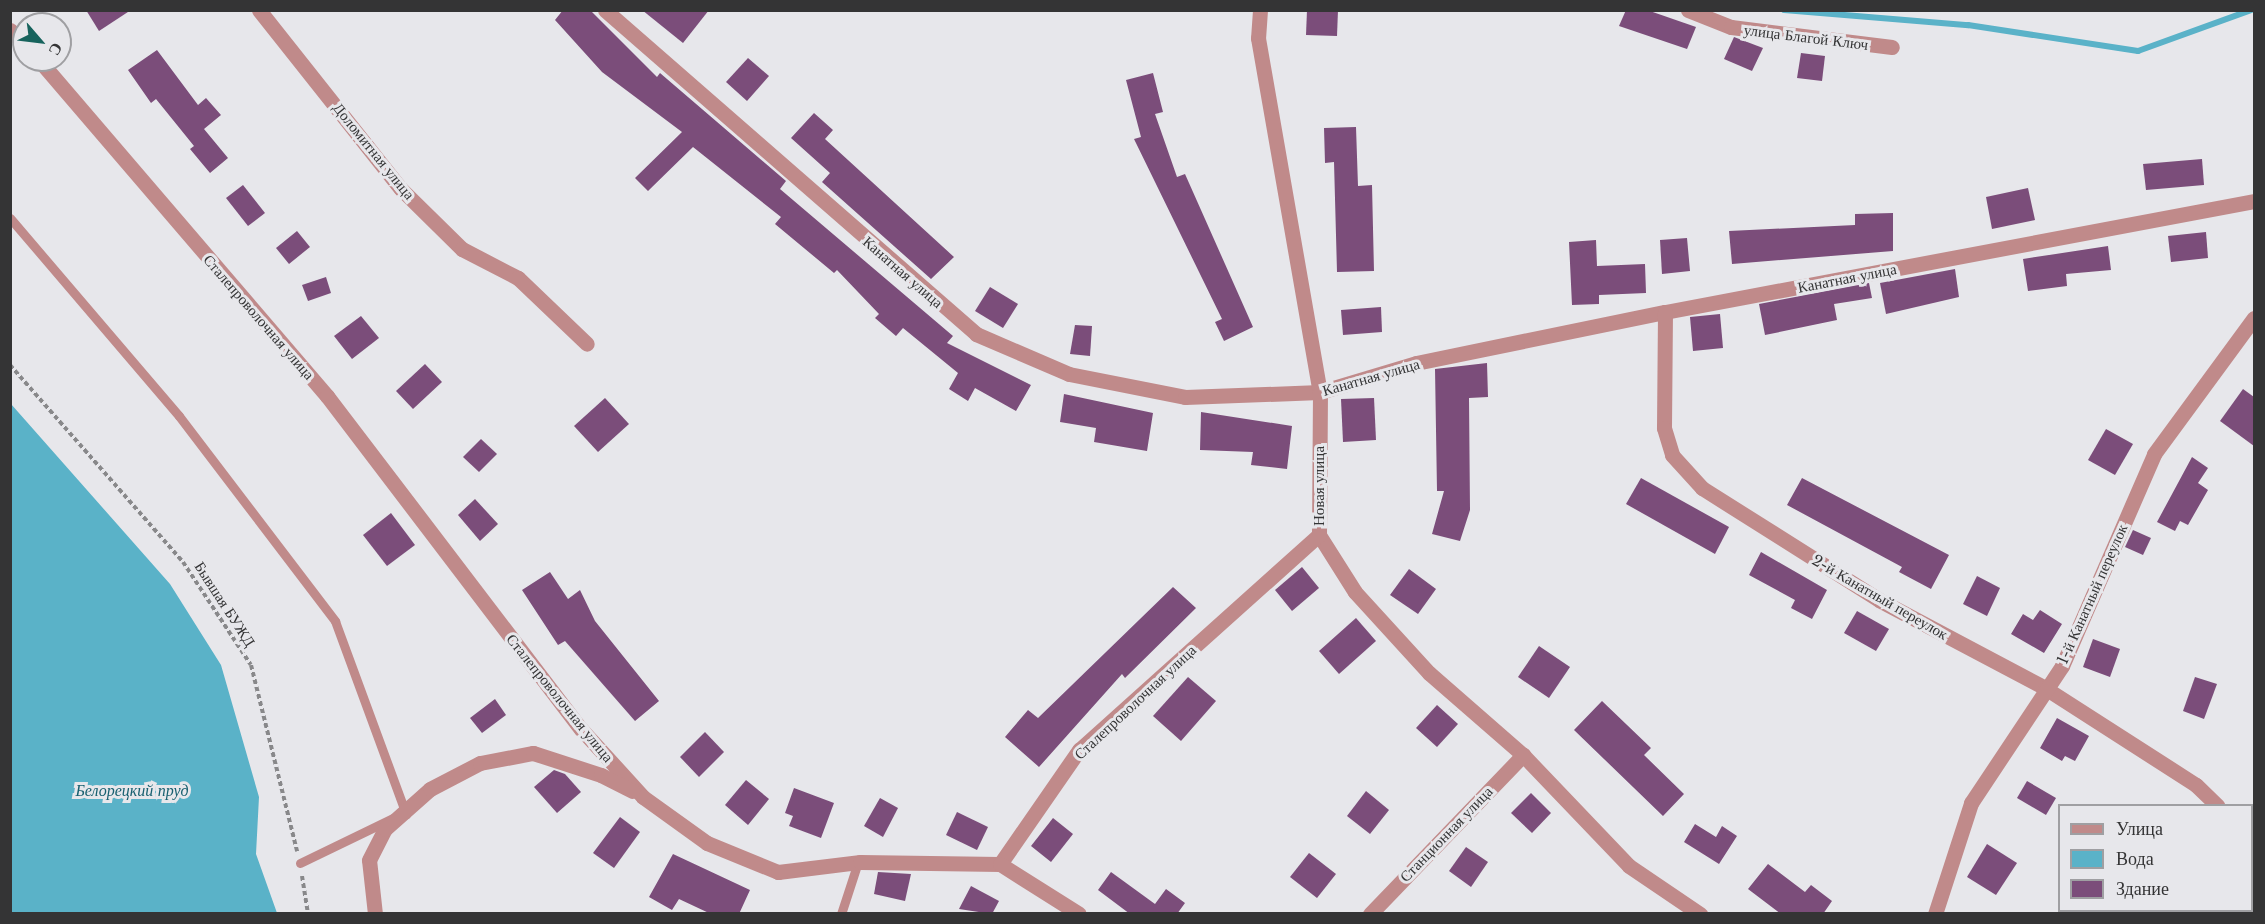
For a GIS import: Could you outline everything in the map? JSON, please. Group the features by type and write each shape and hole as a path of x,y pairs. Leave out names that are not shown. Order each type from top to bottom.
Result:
{"street":[{"name":"Доломитная улица","path":"259,10 402,189 462,249 518,278 587,344"},
{"name":"Канатная улица","path":"605,10 976,334 1069,374 1185,397 1320,392 1416,363 1665,312 2254,201"},
{"name":"Новая улица","path":"1260,10 1258,38 1320,392 1319,535 1355,592 1429,673 1523,755 1629,866 1700,914"},
{"name":"улица Благой Ключ","path":"1688,10 1731,27 1892,47"},
{"name":"Сталепроволочная улица","path":"49,72 327,396 581,729 643,797 707,843 778,872 858,862 1000,864 1079,750 1319,535"},
{"name":"2-й Канатный переулок","path":"1665,312 1664,428 1672,455 1702,488 1880,600 2045,688 2196,784 2216,804"},
{"name":"1-й Канатный переулок","path":"1935,914 1971,803 2045,688 2062,666 2154,454 2254,318"},
{"path":"375,914 369,860 385,829 406,814 430,789 480,763 533,753 601,775 643,797"},
{"name":"Станционная улица","path":"1370,914 1523,755"},
{"path":"1000,864 1079,914"}],"lane":[{"path":"10,218 179,416 335,621 406,814 366,827 300,862"},
{"path":"841,914 858,862"}],"path":[{"name":"Бывшая БУЖД","path":"10,365 183,562 251,665 300,862 308,914"}],"water":[{"name":"Белорецкий пруд","path":"11,404 170,584 221,665 259,797 256,854 277,913 11,913"}],"building":[{"path":"86,10 131,10 99,31"},
{"path":"563,10 590,10 657,77 660,73 786,181 780,189 953,336 947,343 1031,385 1016,411 975,388 968,401 949,389 958,373 903,328 896,336 875,318 879,314 837,270 834,273 775,224 781,217 693,147 648,191 635,178 682,132 602,72 555,20"},
{"path":"642,10 709,10 683,43"},
{"path":"1307,10 1338,10 1337,36 1306,35"},
{"path":"1626,10 1647,10 1696,27 1687,49 1619,26"},
{"path":"1734,37 1763,48 1752,71 1724,59"},
{"path":"157,50 198,105 206,98 221,115 204,129 228,158 210,173 190,149 194,146 156,99 151,103 128,70"},
{"path":"1801,53 1825,56 1822,81 1797,78"},
{"path":"748,58 769,76 747,101 726,82"},
{"path":"1153,73 1163,112 1155,114 1177,177 1185,174 1253,327 1224,341 1215,322 1222,319 1134,139 1141,137 1126,80"},
{"path":"814,113 833,130 825,139 954,257 931,279 822,182 830,173 791,138"},
{"path":"1356,127 1358,186 1372,185 1374,271 1337,272 1334,162 1325,163 1324,128"},
{"path":"2202,159 2204,185 2146,190 2143,164"},
{"path":"243,185 265,213 248,226 226,198"},
{"path":"2028,188 2035,220 1992,229 1986,197"},
{"path":"1893,213 1893,251 1732,264 1729,231 1855,225 1855,214"},
{"path":"297,231 310,247 289,264 276,248"},
{"path":"2206,232 2208,258 2171,262 2168,236"},
{"path":"1687,238 1690,271 1662,274 1660,240"},
{"path":"1596,240 1597,266 1645,264 1646,293 1599,295 1599,304 1572,305 1569,242"},
{"path":"2108,246 2111,270 2066,274 2067,286 2028,291 2023,259"},
{"path":"1955,269 1959,297 1886,314 1880,283"},
{"path":"326,277 331,293 308,301 302,285"},
{"path":"1869,283 1872,298 1834,304 1837,320 1765,335 1759,304"},
{"path":"990,287 1018,304 1003,328 975,311"},
{"path":"1381,307 1382,332 1343,335 1341,310"},
{"path":"1720,314 1723,348 1693,351 1690,317"},
{"path":"361,316 379,338 352,359 334,336"},
{"path":"1075,325 1092,326 1090,356 1070,354"},
{"path":"1487,363 1488,397 1469,398 1470,510 1460,541 1432,534 1444,491 1437,491 1435,369"},
{"path":"425,364 442,382 413,409 396,391"},
{"path":"2243,389 2254,397 2254,446 2220,421"},
{"path":"1064,394 1153,413 1147,451 1094,442 1096,428 1060,422"},
{"path":"605,398 629,424 598,452 574,426"},
{"path":"1374,398 1376,440 1343,442 1341,399"},
{"path":"1201,412 1292,426 1287,469 1251,465 1253,452 1200,450"},
{"path":"2106,429 2133,444 2115,475 2088,460"},
{"path":"481,439 497,454 479,472 463,457"},
{"path":"2192,457 2208,468 2198,483 2208,490 2188,525 2180,521 2175,531 2157,522"},
{"path":"1641,478 1729,527 1715,554 1626,504"},
{"path":"1802,478 1949,555 1931,589 1899,572 1902,567 1787,505"},
{"path":"475,499 498,524 480,541 458,515"},
{"path":"391,513 415,545 387,566 363,535"},
{"path":"2133,530 2151,538 2143,555 2125,547"},
{"path":"1761,552 1827,590 1812,619 1791,608 1795,600 1749,575"},
{"path":"1302,567 1319,588 1292,611 1275,590"},
{"path":"1409,569 1436,589 1418,614 1390,595"},
{"path":"550,572 568,599 580,590 595,621 659,701 635,721 565,641 558,645 522,590"},
{"path":"1977,576 2000,588 1987,616 1963,604"},
{"path":"1173,587 1196,608 1125,678 1122,674 1039,767 1005,737 1028,710 1038,718"},
{"path":"2040,610 2062,624 2044,653 2011,634 2023,614 2033,620"},
{"path":"1857,611 1889,629 1876,651 1844,633"},
{"path":"1356,618 1376,641 1339,674 1319,651"},
{"path":"2093,639 2120,649 2110,677 2083,667"},
{"path":"1539,646 1570,667 1549,698 1518,677"},
{"path":"1188,677 1216,701 1181,741 1153,716"},
{"path":"2195,677 2217,684 2204,719 2183,711"},
{"path":"495,699 506,715 482,733 470,718"},
{"path":"1602,701 1651,748 1644,755 1684,794 1663,816 1574,730"},
{"path":"1437,705 1458,724 1437,747 1416,728"},
{"path":"2057,718 2089,736 2075,761 2065,756 2062,761 2040,748"},
{"path":"705,732 724,752 699,777 680,757"},
{"path":"554,770 565,774 581,792 557,813 534,787"},
{"path":"746,780 769,799 748,825 725,805"},
{"path":"2027,781 2056,798 2046,815 2017,798"},
{"path":"794,788 834,803 821,838 789,826 793,816 785,813"},
{"path":"1366,791 1389,810 1370,834 1347,816"},
{"path":"1531,793 1551,813 1532,833 1511,813"},
{"path":"880,798 898,808 883,837 864,826"},
{"path":"957,812 988,827 977,850 946,835"},
{"path":"620,817 640,832 614,868 593,853"},
{"path":"1053,818 1073,834 1051,862 1031,846"},
{"path":"1695,824 1716,837 1722,826 1737,836 1719,864 1684,842"},
{"path":"1987,844 2017,863 1996,895 1967,877"},
{"path":"1466,847 1488,862 1471,887 1449,871"},
{"path":"1309,853 1336,874 1317,898 1290,877"},
{"path":"673,854 750,890 739,914 711,914 679,899 672,910 649,897"},
{"path":"1768,864 1805,892 1811,885 1832,901 1823,914 1781,914 1748,889"},
{"path":"878,872 911,874 905,901 874,894"},
{"path":"1111,872 1155,904 1166,889 1185,903 1177,914 1130,914 1098,890"},
{"path":"971,886 999,901 992,914 959,909"}],"waterway":[{"path":"1784,10 1968,25 2138,51 2251,10"}]}
